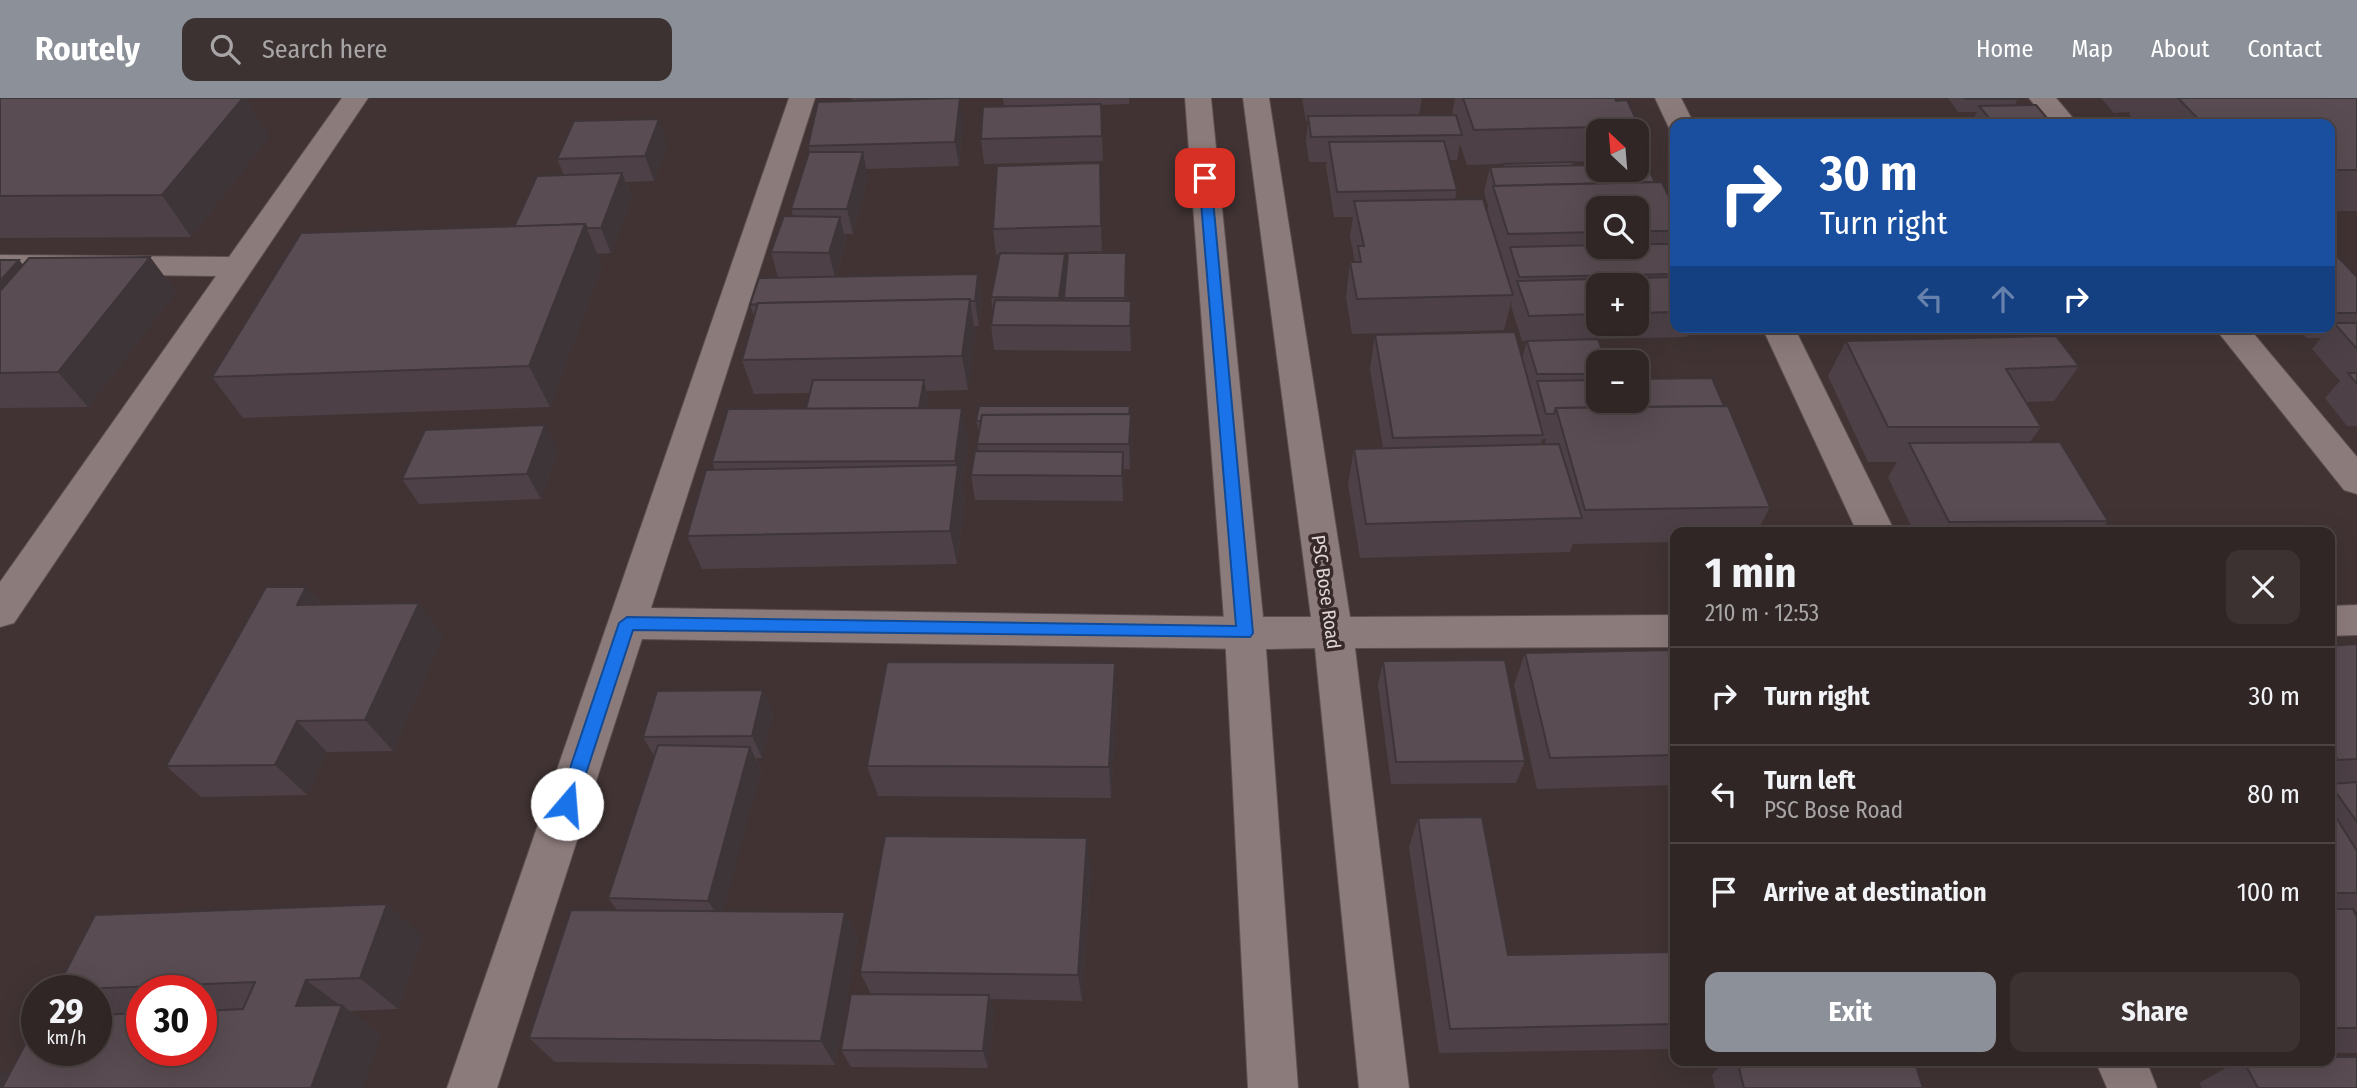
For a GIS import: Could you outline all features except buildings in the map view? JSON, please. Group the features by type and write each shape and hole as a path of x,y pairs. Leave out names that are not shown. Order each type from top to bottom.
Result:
{"street":[{"path":"5,599 355,98"},
{"path":"472,1088 802,98"},
{"path":"1198,98 1245,633 1273,1088"},
{"name":"PSC Bose Road","path":"1256,98 1333,633 1384,1088"},
{"path":"1668,98 1678,119"},
{"path":"2042,98 2060,119"},
{"path":"0,264 239,267"},
{"path":"1781,333 1874,527"},
{"path":"2235,333 2357,481"},
{"path":"2335,621 2357,620"},
{"path":"627,623 1245,633 1670,631"},
{"path":"2123,1066 2132,1088"}],"route":[{"path":"567,804 627,623 1245,633 1205,178"}]}
